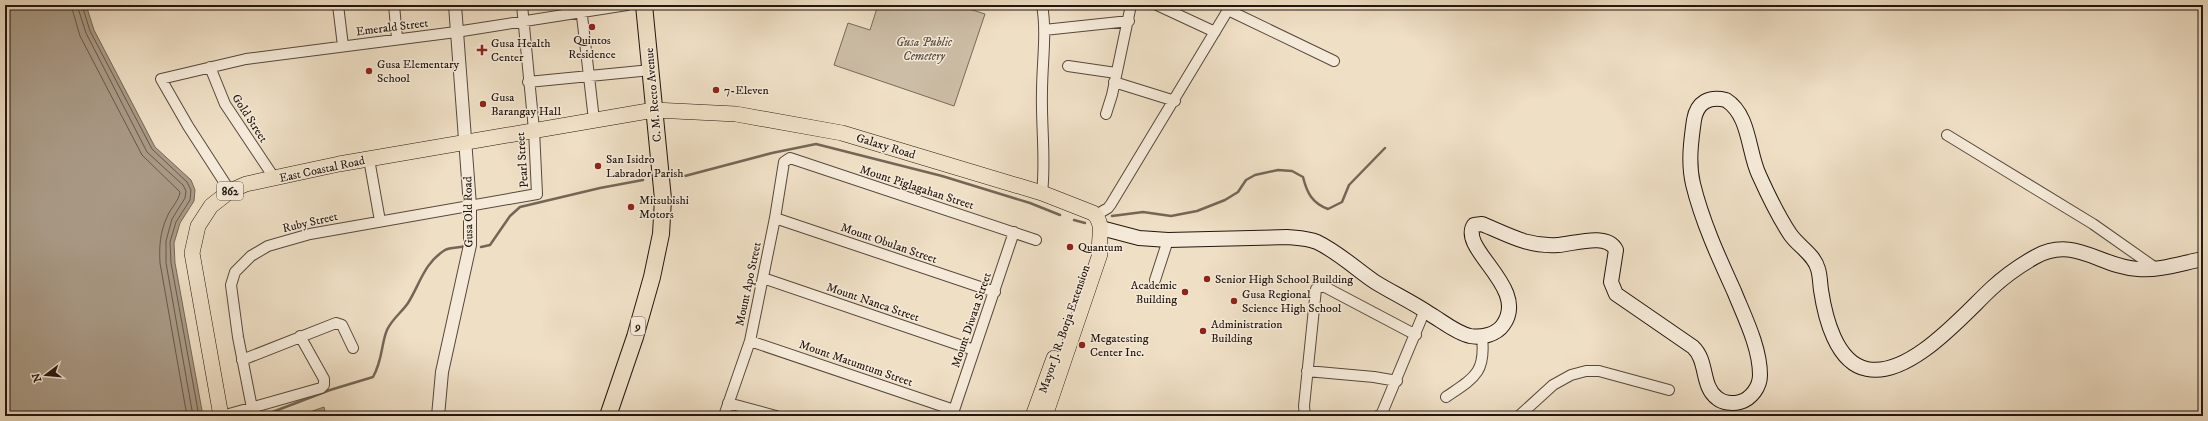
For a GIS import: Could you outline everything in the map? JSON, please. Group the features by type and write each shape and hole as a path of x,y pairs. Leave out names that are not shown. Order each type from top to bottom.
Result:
{"highway":[{"name":"C. M. Recto Avenue","path":"608,416 635,337 652,277 661,234 663,199 644,5"}],"main road":[{"path":"1098,222 1139,238 1168,240 1302,238 1316,242 1329,249 1376,283 1425,310 1464,334 1482,337 1495,332 1503,325 1510,306 1503,287 1473,240 1471,231 1474,225 1482,224 1535,245 1602,240 1612,244 1616,250 1610,282 1613,290 1622,299 1700,354 1707,384 1716,398 1726,403 1736,403 1747,399 1758,384 1760,374 1754,346 1745,317 1705,222 1693,183 1690,165 1695,114 1699,106 1710,99 1726,100 1738,112 1743,123 1759,175 1790,234 1814,260 1818,269 1826,312 1837,343 1847,358 1860,367 1878,370 1889,368 1919,354 1944,334 2006,276 2037,256 2048,251 2070,249 2127,268 2157,269 2203,259"},
{"name":"Galaxy Road","path":"654,110 736,114 842,133 1042,194 1085,209 1098,222"},
{"name":"East Coastal Road","path":"221,416 192,253 196,232 204,216 214,204 230,191 246,184 275,179 339,164 465,141 654,110"},
{"name":"Mayor J. R. Borja Extension","path":"1040,412 1091,251 1098,244 1098,222"}],"street":[{"path":"338,5 343,46"},
{"path":"394,5 397,38"},
{"name":"Gusa Old Road","path":"438,416 442,372 469,252 470,206 455,5"},
{"name":"Pearl Street","path":"522,5 528,82 534,130 537,194"},
{"name":"Emerald Street","path":"230,191 188,126 161,79 246,59 397,38 456,32 523,21 581,8 627,5"},
{"path":"1042,5 1044,30 1042,93 1044,175 1042,194"},
{"path":"1106,114 1129,21 1131,5"},
{"path":"1157,5 1214,32"},
{"path":"581,8 594,120"},
{"path":"1098,222 1175,101 1214,32 1230,8 1334,61"},
{"path":"1044,30 1129,21"},
{"path":"1068,66 1115,78 1175,101"},
{"name":"Gold Street","path":"210,67 225,104 275,179"},
{"path":"528,82 651,70"},
{"path":"1947,135 2093,224 2157,269"},
{"name":"Mount Apo Street","path":"724,416 750,341 775,218 784,162 790,158"},
{"name":"Mount Piglagahan Street","path":"790,158 1036,240"},
{"path":"369,159 380,221"},
{"name":"Ruby Street","path":"252,408 242,360 231,285 235,272 240,266 261,250 274,244 310,234 537,194"},
{"name":"Mount Obulan Street","path":"775,218 995,292"},
{"name":"Mount Diwata Street","path":"953,413 1014,232"},
{"path":"1156,280 1168,240"},
{"name":"Mount Nanca Street","path":"763,278 974,350"},
{"path":"1305,416 1304,406 1316,289 1319,287 1325,287 1416,335"},
{"path":"1378,416 1382,412 1397,381 1425,310"},
{"path":"242,360 339,322 353,348"},
{"path":"221,416 321,388 324,385 322,373 300,336"},
{"path":"1446,397 1473,378 1479,368 1484,354 1482,337"},
{"name":"Mount Matumtum Street","path":"750,341 953,413"},
{"path":"1308,371 1374,377 1397,381"},
{"path":"1519,416 1553,385 1571,375 1586,372 1599,371 1669,390"},
{"path":"728,403 776,416"}],"green space":[{"name":"Gusa Public Cemetery","path":"878,5 957,5 985,14 954,106 834,65 848,23 870,30"}],"water":[{"path":"5,5 86,5 94,30 155,147 191,180 195,190 194,201 180,223 174,243 175,263 203,416 5,416"},
{"path":"324,407 326,416 298,416"}],"waterway":[{"path":"681,177 772,153 816,144 942,176 1030,203 1060,215"},
{"path":"1112,216 1143,212 1171,216 1197,211 1225,200 1238,192 1246,180 1255,175 1278,170 1292,171 1303,177 1306,188 1311,197 1322,207 1328,209 1342,202 1349,185 1385,148"},
{"path":"481,247 490,245 510,216 520,207 600,188 643,180"},
{"path":"1074,220 1085,223"},
{"path":"262,416 330,390 373,377 379,364 387,330 408,303 427,267 445,250 449,248 466,246"}],"place":[{"name":"Quintos Residence","path":"592,27"},
{"name":"Gusa Health Center","path":"482,50"},
{"name":"Gusa Elementary School","path":"369,71"},
{"name":"7-Eleven","path":"716,90"},
{"name":"Gusa Barangay Hall","path":"483,104"},
{"name":"San Isidro Labrador Parish","path":"598,166"},
{"name":"Mitsubishi Motors","path":"631,207"},
{"name":"Quantum","path":"1070,247"},
{"name":"Senior High School Building","path":"1207,279"},
{"name":"Academic Building","path":"1185,292"},
{"name":"Gusa Regional Science High School","path":"1234,301"},
{"name":"Administration Building","path":"1203,331"},
{"name":"Megatesting Center Inc.","path":"1082,345"}]}
